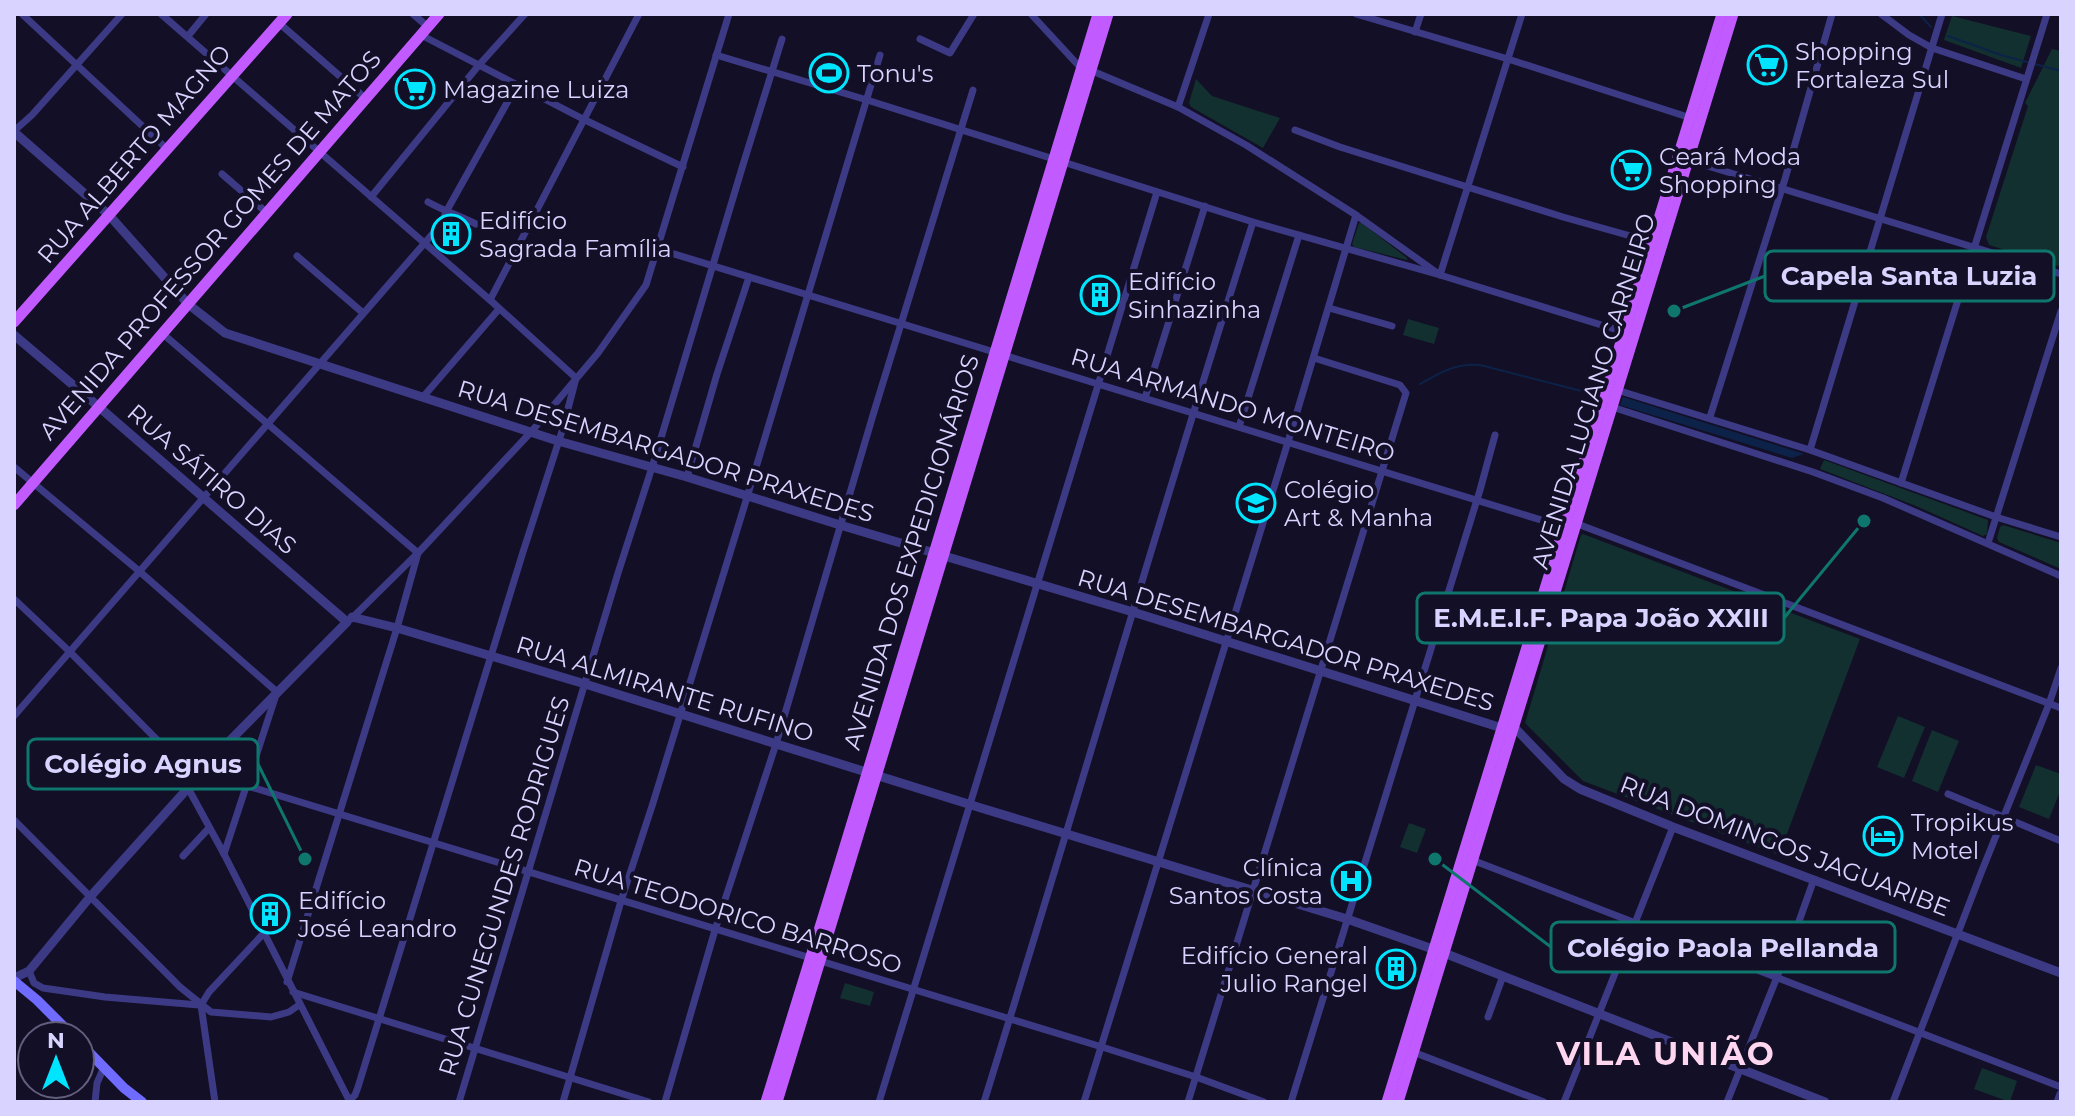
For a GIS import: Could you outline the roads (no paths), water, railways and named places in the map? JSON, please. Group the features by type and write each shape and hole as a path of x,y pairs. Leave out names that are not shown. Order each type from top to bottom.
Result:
{"main road":[{"name":"AVENIDA PROFESSOR GOMES DE MATOS","path":"14,505 439,14"},
{"name":"AVENIDA DOS EXPEDICIONÁRIOS","path":"1087,69 1098,14"},
{"name":"AVENIDA DOS EXPEDICIONÁRIOS","path":"777,1102 815,960 999,354 1087,69 1108,14"},
{"name":"AVENIDA LUCIANO CARNEIRO","path":"1398,1102 1439,951 1695,119 1722,14"},
{"name":"AVENIDA LUCIANO CARNEIRO","path":"1695,119 1733,14"},
{"name":"RUA ALBERTO MAGNO","path":"14,322 283,19"},
{"name":"AVENIDA LUCIANO CARNEIRO","path":"1611,397 1624,332 1652,242 1683,159"},
{"name":"AVENIDA LUCIANO CARNEIRO","path":"1387,1102 1472,860 1484,805"},
{"name":"AVENIDA DOS EXPEDICIONÁRIOS","path":"766,1102 815,960"},
{"path":"14,979 57,1020"},
{"path":"37,1000 39,990 43,988"},
{"path":"96,1059 142,1102"}],"street":[{"path":"22,14 167,149"},
{"path":"14,131 122,14"},
{"path":"161,14 576,378"},
{"path":"188,36 206,14"},
{"path":"413,14 425,31 479,65 683,167"},
{"path":"371,197 525,14"},
{"path":"490,300 639,14"},
{"path":"14,979 29,971 198,773 418,553 531,432 598,353 646,285 727,16 716,14"},
{"path":"920,39 950,53 974,14"},
{"path":"1031,14 1058,46 1087,69 1178,107 1246,145 1356,215 1440,275"},
{"path":"1178,107 1209,14"},
{"path":"1356,14 1695,119"},
{"path":"1415,32 1421,14"},
{"path":"1440,275 1522,14"},
{"path":"1710,417 1832,14"},
{"path":"1881,14 1932,48 2028,75"},
{"path":"1810,450 1942,14"},
{"path":"1901,483 2047,14"},
{"path":"283,19 366,99"},
{"name":"RUA CUNEGUNDES RODRIGUES","path":"459,1102 782,39"},
{"path":"716,55 1253,222 1624,332"},
{"path":"563,1102 621,901 880,55"},
{"path":"14,716 442,223 517,85"},
{"path":"665,1102 973,90"},
{"path":"1295,130 1563,217 1652,242"},
{"name":"RUA DESEMBARGADOR PRAXEDES","path":"14,131 109,215 188,304 225,333 558,441 687,477 1508,728"},
{"path":"1683,159 2061,274"},
{"path":"222,174 266,212"},
{"path":"879,1102 1157,192"},
{"path":"428,202 476,224"},
{"path":"1145,398 1205,206"},
{"path":"1084,1102 1356,215"},
{"path":"984,1102 1253,222"},
{"path":"1239,427 1299,235"},
{"name":"RUA ARMANDO MONTEIRO","path":"658,249 1477,500 1570,525 2061,708"},
{"path":"297,256 363,313"},
{"path":"687,477 749,277"},
{"path":"1329,308 1392,326"},
{"path":"423,397 499,309"},
{"path":"1988,543 2061,311"},
{"path":"163,334 418,553"},
{"name":"RUA SÁTIRO DIAS","path":"14,335 350,620"},
{"path":"1188,1102 1406,393 1400,385 1314,358"},
{"path":"349,1102 358,1087 576,378"},
{"path":"1611,397 1710,417 2061,537"},
{"path":"1611,397 1883,498 2061,576"},
{"path":"1291,1102 1495,435"},
{"path":"1813,472 1819,454"},
{"path":"14,467 277,692"},
{"path":"287,982 418,553"},
{"path":"14,599 184,767 198,773"},
{"name":"RUA ALMIRANTE RUFINO","path":"350,620 397,628 585,684 1347,919 1439,951 1825,1102"},
{"path":"1893,1102 2061,668"},
{"path":"224,854 277,692"},
{"name":"RUA DOMINGOS JAGUARIBE","path":"1508,728 1571,784 1673,827 2061,973"},
{"name":"RUA TEODORICO BARROSO","path":"198,773 1102,1047 1264,1102"},
{"path":"188,788 349,1102"},
{"path":"1948,794 2061,841"},
{"path":"14,820 180,987 211,1012 262,1017 277,1015 299,1005"},
{"path":"1564,1102 1673,827"},
{"path":"183,856 209,828"},
{"path":"1472,860 2061,1087"},
{"path":"1727,1102 1814,879"},
{"path":"215,1102 201,1005 209,992 263,934"},
{"path":"29,971 34,983 43,988 201,1005"},
{"path":"1488,1017 1503,976"},
{"path":"293,992 649,1102"},
{"path":"1413,1052 1544,1102"},
{"path":"95,1102 97,1083 104,1067"},
{"path":"2058,1102 2061,1094"}],"water":[{"path":"1623,397 1804,454 1792,458 1620,405"}],"waterway":[{"path":"1919,14 1931,27"},
{"path":"1948,36 2001,55 2061,71"},
{"path":"1420,384 1456,367 1480,365 1597,395"}],"place":[{"name":"Shopping Fortaleza Sul","path":"1767,65"},
{"name":"Tonu's","path":"829,73"},
{"name":"Magazine Luiza","path":"415,89"},
{"name":"Ceará Moda Shopping","path":"1631,170"},
{"name":"Edifício Sagrada Família","path":"451,234"},
{"name":"Edifício Sinhazinha","path":"1100,295"},
{"name":"Capela Santa Luzia","path":"1674,311"},
{"name":"Colégio Art & Manha","path":"1256,503"},
{"name":"E.M.E.I.F. Papa João XXIII","path":"1864,521"},
{"name":"Tropikus Motel","path":"1883,836"},
{"name":"Colégio Agnus","path":"305,859"},
{"name":"Colégio Paola Pellanda","path":"1435,859"},
{"name":"Clínica Santos Costa","path":"1351,881"},
{"name":"Edifício José Leandro","path":"270,914"},
{"name":"Edifício General Julio Rangel","path":"1396,969"}],"district":[{"name":"VILA UNIÃO","path":"1666,1053"}]}
